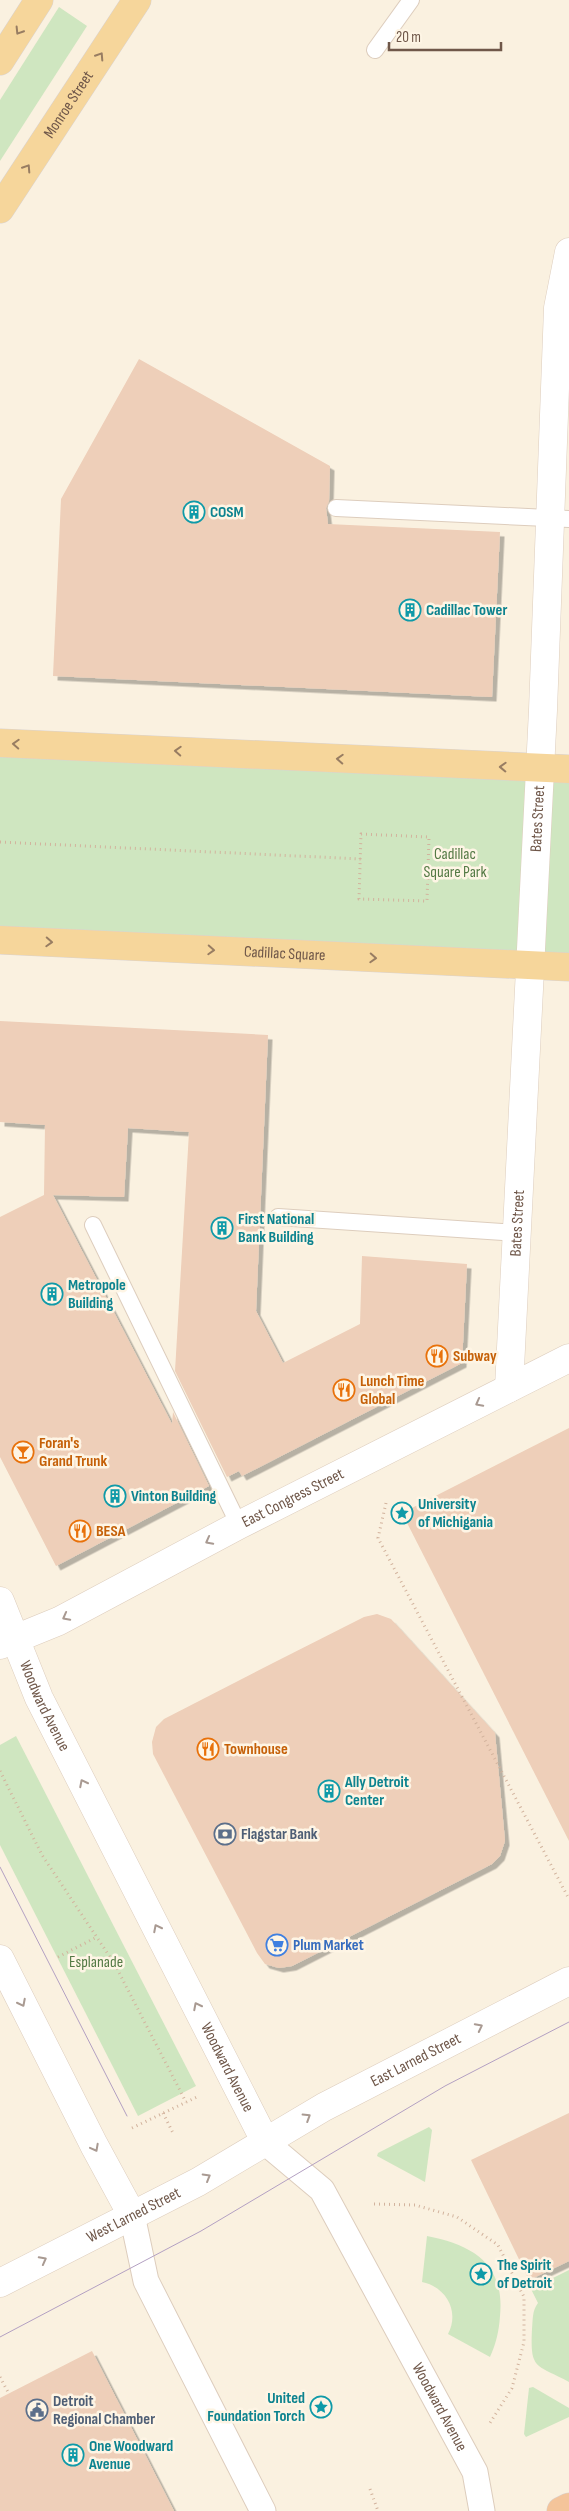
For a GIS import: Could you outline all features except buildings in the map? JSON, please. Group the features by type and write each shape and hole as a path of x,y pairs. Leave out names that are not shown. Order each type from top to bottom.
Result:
{"highway":[{"path":"561,2511 569,2507"}],"main road":[{"path":"0,61 39,0"},
{"name":"Monroe Street","path":"0,209 137,0"},
{"path":"0,743 569,769"},
{"name":"Cadillac Square","path":"0,940 569,967"}],"street":[{"name":"Bates Street","path":"509,1388 540,768 560,518 562,411 558,308 568,255"},
{"name":"East Congress Street","path":"8,1642 59,1621 239,1524 569,1358"},
{"name":"Woodward Avenue","path":"0,1600 8,1642 39,1698 266,2143 322,2190 474,2472 482,2511"},
{"path":"0,1959 94,2145 132,2215 146,2281 263,2511"},
{"name":"East Larned Street","path":"266,2143 324,2107 569,1981"},
{"name":"West Larned Street","path":"0,2283 198,2182 266,2143"}],"lane":[{"path":"375,50 411,0"},
{"path":"336,508 560,518"},
{"path":"278,1217 517,1233"},
{"path":"93,1225 239,1524"}],"path":[{"path":"361,834 429,837 427,901 359,899 361,859 361,834"},
{"path":"0,842 361,859"},
{"path":"428,869 485,872"},
{"path":"386,1503 378,1538 569,1899"},
{"path":"0,1771 42,1855 114,1963 186,2102"},
{"path":"58,1957 97,1937"},
{"path":"132,2128 197,2097"},
{"path":"163,2113 173,2132"},
{"path":"374,2204 415,2204 457,2217 498,2245 524,2297 524,2342 512,2388 490,2423"},
{"path":"0,2377 9,2394"},
{"path":"370,2490 378,2511"}],"green space":[{"path":"59,7 87,26 0,161 0,100"},
{"name":"Cadillac Square Park","path":"0,744 569,769 569,967 0,940"},
{"name":"Esplanade","path":"16,1736 196,2086 138,2116 0,1845 0,1745"},
{"path":"429,2127 432,2130 425,2182 377,2156 378,2153"},
{"path":"427,2236 459,2245 472,2252 483,2260 491,2271 497,2283 500,2298 500,2316 497,2337 490,2357 448,2334 452,2317 448,2301 438,2289 422,2282"},
{"path":"569,2270 569,2382 542,2368 534,2359 532,2352 533,2318 538,2303 531,2289"},
{"path":"533,2387 569,2408 569,2417 526,2437 524,2434 529,2388"}],"tram line":[{"path":"0,1867 127,2116"},
{"path":"0,2337 201,2231 445,2086 569,2022"}],"place":[{"name":"COSM","path":"194,512"},
{"name":"Cadillac Tower","path":"410,610"},
{"name":"First National Bank Building","path":"222,1228"},
{"name":"Metropole Building","path":"52,1294"},
{"name":"Subway","path":"437,1356"},
{"name":"Lunch Time Global","path":"344,1390"},
{"name":"Foran's Grand Trunk","path":"23,1452"},
{"name":"Vinton Building","path":"115,1496"},
{"name":"University of Michigania","path":"402,1513"},
{"name":"BESA","path":"80,1531"},
{"name":"Townhouse","path":"208,1749"},
{"name":"Ally Detroit Center","path":"329,1791"},
{"name":"Flagstar Bank","path":"225,1834"},
{"name":"Plum Market","path":"277,1945"},
{"name":"The Spirit of Detroit","path":"481,2274"},
{"name":"United Foundation Torch","path":"321,2407"},
{"name":"Detroit Regional Chamber","path":"37,2410"},
{"name":"One Woodward Avenue","path":"73,2455"}]}
